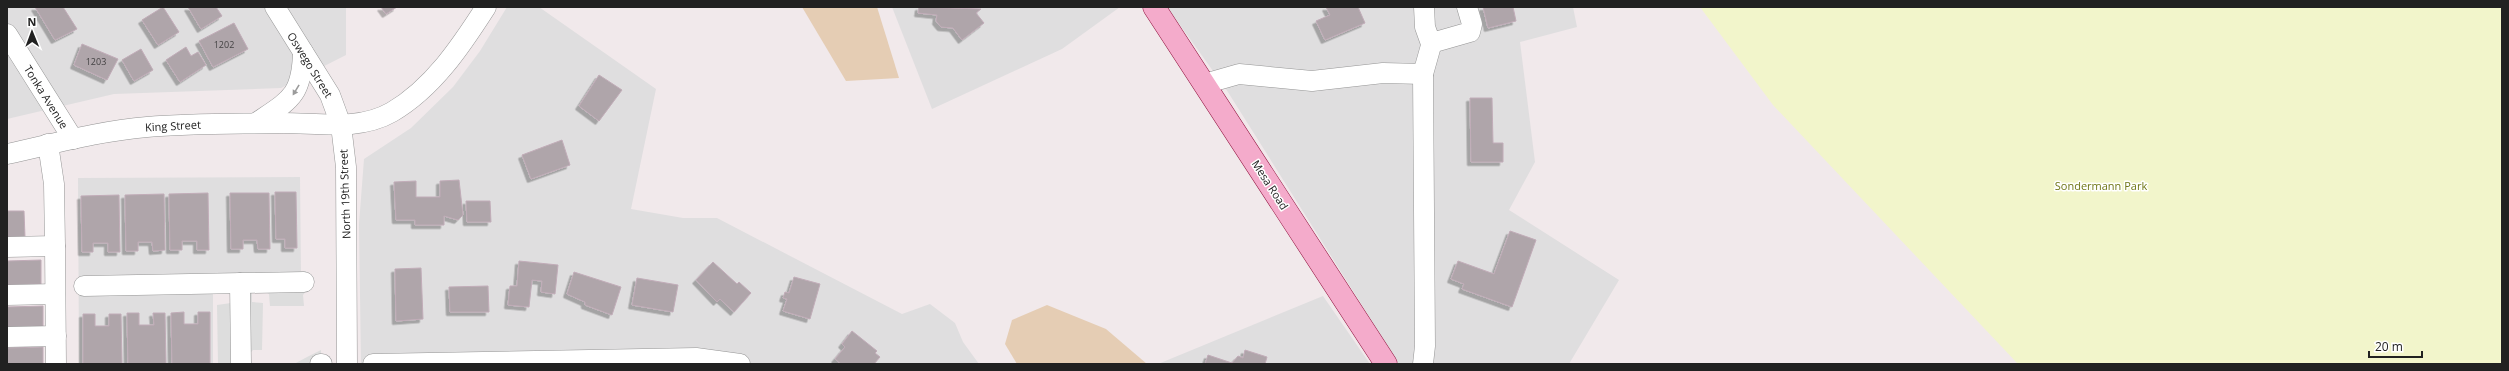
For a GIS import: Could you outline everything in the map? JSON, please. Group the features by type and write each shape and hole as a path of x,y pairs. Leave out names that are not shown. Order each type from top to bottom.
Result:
{"main road":[{"name":"Mesa Road","path":"1154,7 1386,364"}],"street":[{"name":"Oswego Street","path":"274,7 330,95 341,125"},
{"path":"341,125 369,122 392,112 410,100 453,56 486,7"},
{"path":"1424,7 1425,27 1429,39 1432,42"},
{"path":"1432,42 1442,41 1470,32 1472,24 1468,7"},
{"name":"Tonka Avenue","path":"7,34 73,139"},
{"path":"1423,364 1425,346 1422,74 1432,42"},
{"path":"256,124 281,107 298,88 302,74 303,52"},
{"path":"1204,84 1239,74 1312,81 1383,73 1422,74"},
{"name":"King Street","path":"7,154 73,139 144,127 186,124 341,125"},
{"name":"North 19th Street","path":"341,125 346,167 347,364"},
{"path":"48,144 54,184 56,364"},
{"path":"7,247 55,246"},
{"path":"84,286 304,282"},
{"path":"240,283 241,364"},
{"path":"7,295 55,294"},
{"path":"7,337 56,336"},
{"path":"373,364 696,358 740,364"}],"shaded area":[{"path":"7,7 346,7 346,55 281,88 114,94 7,119"},
{"path":"507,7 539,7 656,89 631,209 683,218 717,218 902,314 930,304 955,323 963,342 979,364 361,364 359,224 364,159 411,128 453,87 480,51"},
{"path":"802,7 877,7 899,78 846,81"},
{"path":"892,7 1120,7 1062,49 932,109"},
{"path":"1167,7 1573,7 1577,27 1520,42 1535,162 1509,210 1619,280 1569,364 1399,364 1226,89"},
{"path":"300,177 301,276 213,277 213,364 79,364 78,178"},
{"path":"306,271 307,290 303,295 304,306 270,306 269,294 265,292 252,293 252,302 263,303 262,350 253,350 250,353 252,364 218,364 217,305 231,303 232,296 228,293 80,294 80,276"},
{"path":"1323,296 1370,364 1158,364"},
{"path":"1047,305 1106,329 1147,364 1017,364 1005,344 1012,320"},
{"path":"321,350 321,364 294,364 309,356"}],"green space":[{"name":"Sondermann Park","path":"1700,7 2502,7 2502,364 2018,364 1773,105"}],"building":[{"path":"35,7 63,7 77,29 55,40"},
{"path":"163,7 179,32 158,45 142,20"},
{"path":"188,7 216,7 222,16 201,29"},
{"path":"381,7 397,7 386,14"},
{"path":"919,7 981,9 976,13 984,23 962,40 953,28 941,27 936,21 937,15 918,13"},
{"path":"1326,7 1358,7 1365,23 1325,40 1316,21 1330,15"},
{"path":"1483,7 1513,7 1516,21 1488,28"},
{"path":"234,23 248,49 213,67 199,41"},
{"path":"82,44 118,59 107,80 74,65"},
{"path":"186,47 191,56 198,52 206,65 180,82 166,60"},
{"path":"141,49 153,70 134,81 122,60"},
{"path":"599,75 622,90 599,121 579,106"},
{"path":"1470,98 1492,98 1493,143 1503,143 1503,162 1471,162"},
{"path":"562,140 570,165 531,179 522,155"},
{"path":"459,180 463,215 458,220 444,216 444,225 415,225 415,220 396,220 394,182 416,181 416,197 440,197 440,181"},
{"path":"275,192 296,192 297,248 285,248 285,239 276,239"},
{"path":"208,193 209,250 197,250 197,241 182,241 182,250 170,250 169,194"},
{"path":"230,193 269,193 270,249 258,249 257,240 243,240 243,249 231,249"},
{"path":"164,194 165,250 153,251 152,242 138,242 138,251 126,251 125,195"},
{"path":"119,195 120,252 108,252 108,243 93,243 93,252 82,252 81,196"},
{"path":"466,201 490,201 491,222 467,222"},
{"path":"7,211 24,211 25,237 7,237"},
{"path":"1510,231 1536,240 1512,307 1462,289 1464,284 1451,279 1458,261 1494,274"},
{"path":"41,260 41,284 7,285 7,261"},
{"path":"519,261 558,265 555,294 541,292 542,281 532,280 529,307 508,305 510,286 517,286"},
{"path":"713,262 737,284 739,282 751,293 734,312 720,299 717,302 696,280"},
{"path":"421,268 423,319 396,321 395,269"},
{"path":"574,272 621,287 612,315 585,305 585,302 567,294"},
{"path":"794,277 820,284 810,319 783,311 787,299 783,298 785,292 789,293"},
{"path":"637,278 678,285 673,312 632,305"},
{"path":"488,286 489,312 450,312 449,287"},
{"path":"43,306 43,328 7,329 7,307"},
{"path":"184,312 184,324 198,324 198,312 210,312 210,364 172,364 171,313"},
{"path":"127,313 139,313 139,325 154,325 153,313 165,313 166,364 128,364"},
{"path":"83,314 95,314 95,326 109,326 109,314 121,314 122,364 83,364"},
{"path":"852,331 877,351 875,353 880,357 874,364 841,364 835,359 845,347 842,344"},
{"path":"43,347 43,364 7,364 7,348"},
{"path":"1245,350 1267,357 1265,364 1205,364 1208,355 1232,363 1238,356 1243,358"}]}
